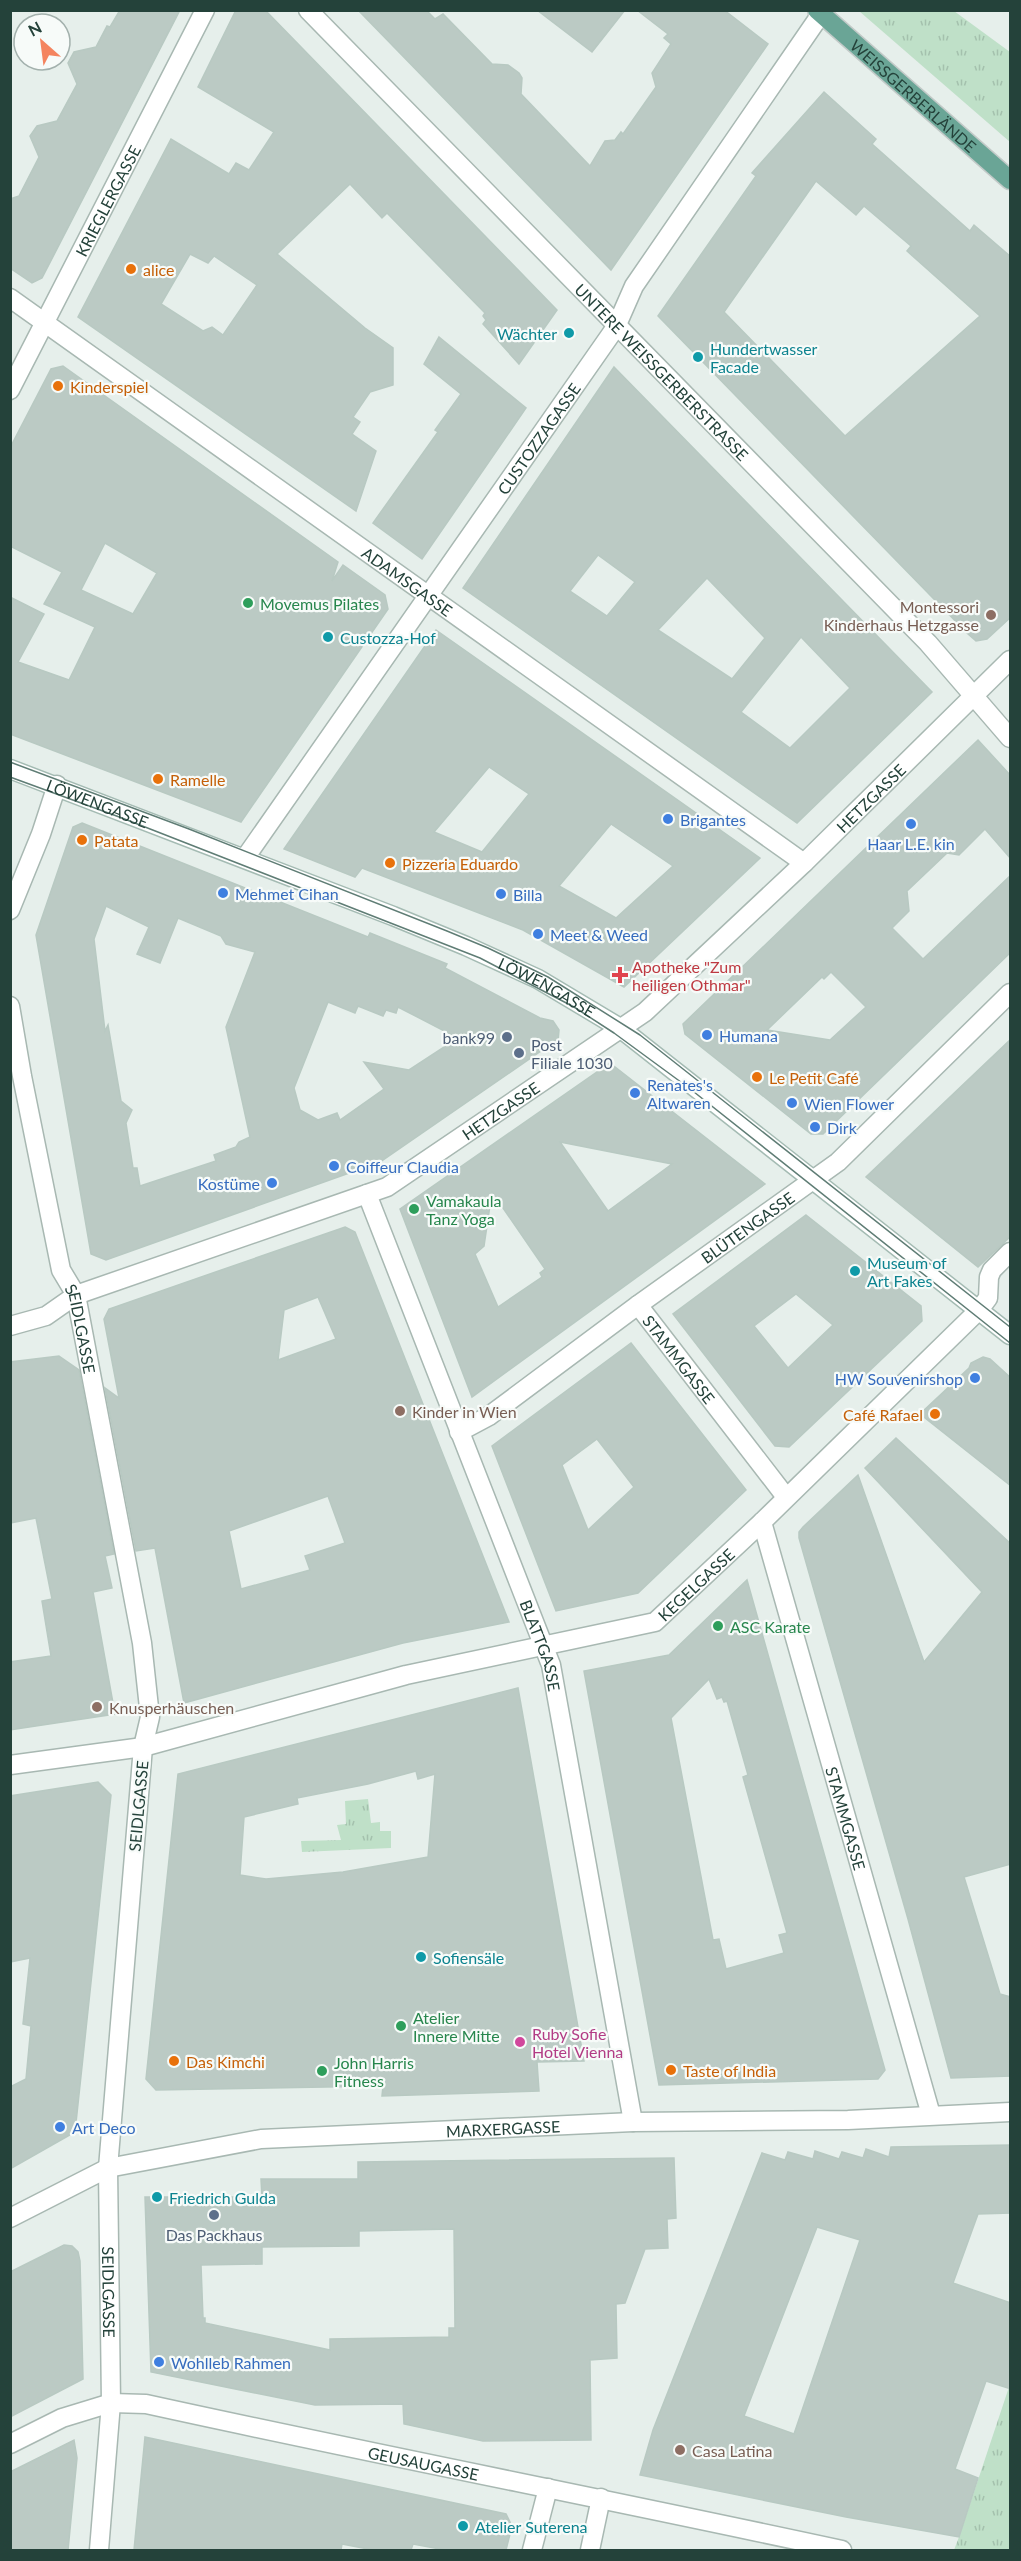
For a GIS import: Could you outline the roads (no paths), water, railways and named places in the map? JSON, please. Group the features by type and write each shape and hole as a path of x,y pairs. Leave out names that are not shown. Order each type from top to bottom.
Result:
{"main road":[{"name":"WEISSGERBERLÄNDE","path":"819,12 1011,180"}],"street":[{"name":"KRIEGLERGASSE","path":"10,390 205,10"},
{"name":"UNTERE WEISSGERBERSTRASSE","path":"308,10 928,644 1011,738"},
{"name":"CUSTOZZAGASSE","path":"245,858 616,327 634,286 819,12"},
{"name":"ADAMSGASSE","path":"10,298 804,862"},
{"name":"HETZGASSE","path":"10,1326 46,1316 76,1295 387,1187 649,1010 1011,660"},
{"name":"LÖWENGASSE","path":"10,769 245,858 499,960 538,979 620,1028 1011,1335"},
{"path":"10,910 41,834 57,785"},
{"name":"BLÜTENGASSE","path":"459,1432 489,1416 638,1305 838,1162 1011,993"},
{"name":"SEIDLGASSE","path":"10,1006 16,1074 61,1270 76,1295 142,1643 150,1717 143,1747 108,2168 111,2403 99,2550"},
{"name":"BLATTGASSE","path":"367,1194 551,1665 633,2122"},
{"name":"KEGELGASSE","path":"10,1765 143,1747 406,1675 655,1622 762,1522 979,1310 988,1298 989,1277 992,1270 1011,1252"},
{"name":"STAMMGASSE","path":"638,1305 786,1497"},
{"name":"STAMMGASSE","path":"762,1522 931,2115"},
{"name":"MARXERGASSE","path":"10,2218 108,2168 261,2139 633,2122 848,2120 1011,2112"},
{"name":"GEUSAUGASSE","path":"10,2444 62,2418 111,2403 146,2404 359,2451 601,2498 842,2550"},
{"path":"532,2550 548,2488"},
{"path":"590,2550 601,2498"}],"tram line":[{"path":"10,762 189,829 447,931 548,977 640,1035 1010,1327"},
{"path":"10,777 122,818 480,958 574,1007 689,1088 1010,1343"}],"place":[{"name":"alice","path":"131,269"},
{"name":"Wächter","path":"569,333"},
{"name":"Hundertwasser Facade","path":"698,357"},
{"name":"Kinderspiel","path":"58,386"},
{"name":"Movemus Pilates","path":"248,603"},
{"name":"Montessori Kinderhaus Hetzgasse","path":"991,615"},
{"name":"Custozza-Hof","path":"328,637"},
{"name":"Ramelle","path":"158,779"},
{"name":"Brigantes","path":"668,819"},
{"name":"Haar L.E. kin","path":"911,824"},
{"name":"Patata","path":"82,840"},
{"name":"Pizzeria Eduardo","path":"390,863"},
{"name":"Mehmet Cihan","path":"223,893"},
{"name":"Billa","path":"501,894"},
{"name":"Meet & Weed","path":"538,934"},
{"name":"Apotheke \"Zum heiligen Othmar\"","path":"620,975"},
{"name":"Humana","path":"707,1035"},
{"name":"bank99","path":"507,1037"},
{"name":"Post Filiale 1030","path":"519,1053"},
{"name":"Le Petit Café","path":"757,1077"},
{"name":"Renates's Altwaren","path":"635,1093"},
{"name":"Wien Flower","path":"792,1103"},
{"name":"Dirk","path":"815,1127"},
{"name":"Coiffeur Claudia","path":"334,1166"},
{"name":"Kostüme","path":"272,1183"},
{"name":"Vamakaula Tanz Yoga","path":"414,1209"},
{"name":"Museum of Art Fakes","path":"855,1271"},
{"name":"HW Souvenirshop","path":"975,1378"},
{"name":"Kinder in Wien","path":"400,1411"},
{"name":"Café Rafael","path":"935,1414"},
{"name":"ASC Karate","path":"718,1626"},
{"name":"Knusperhäuschen","path":"97,1707"},
{"name":"Sofiensäle","path":"421,1957"},
{"name":"Atelier Innere Mitte","path":"401,2026"},
{"name":"Ruby Sofie Hotel Vienna","path":"520,2042"},
{"name":"Das Kimchi","path":"174,2061"},
{"name":"Taste of India","path":"671,2070"},
{"name":"John Harris Fitness","path":"322,2071"},
{"name":"Art Deco","path":"60,2127"},
{"name":"Friedrich Gulda","path":"157,2197"},
{"name":"Das Packhaus","path":"214,2215"},
{"name":"Wohlleb Rahmen","path":"159,2362"},
{"name":"Casa Latina","path":"680,2450"},
{"name":"Atelier Suterena","path":"463,2526"}]}
